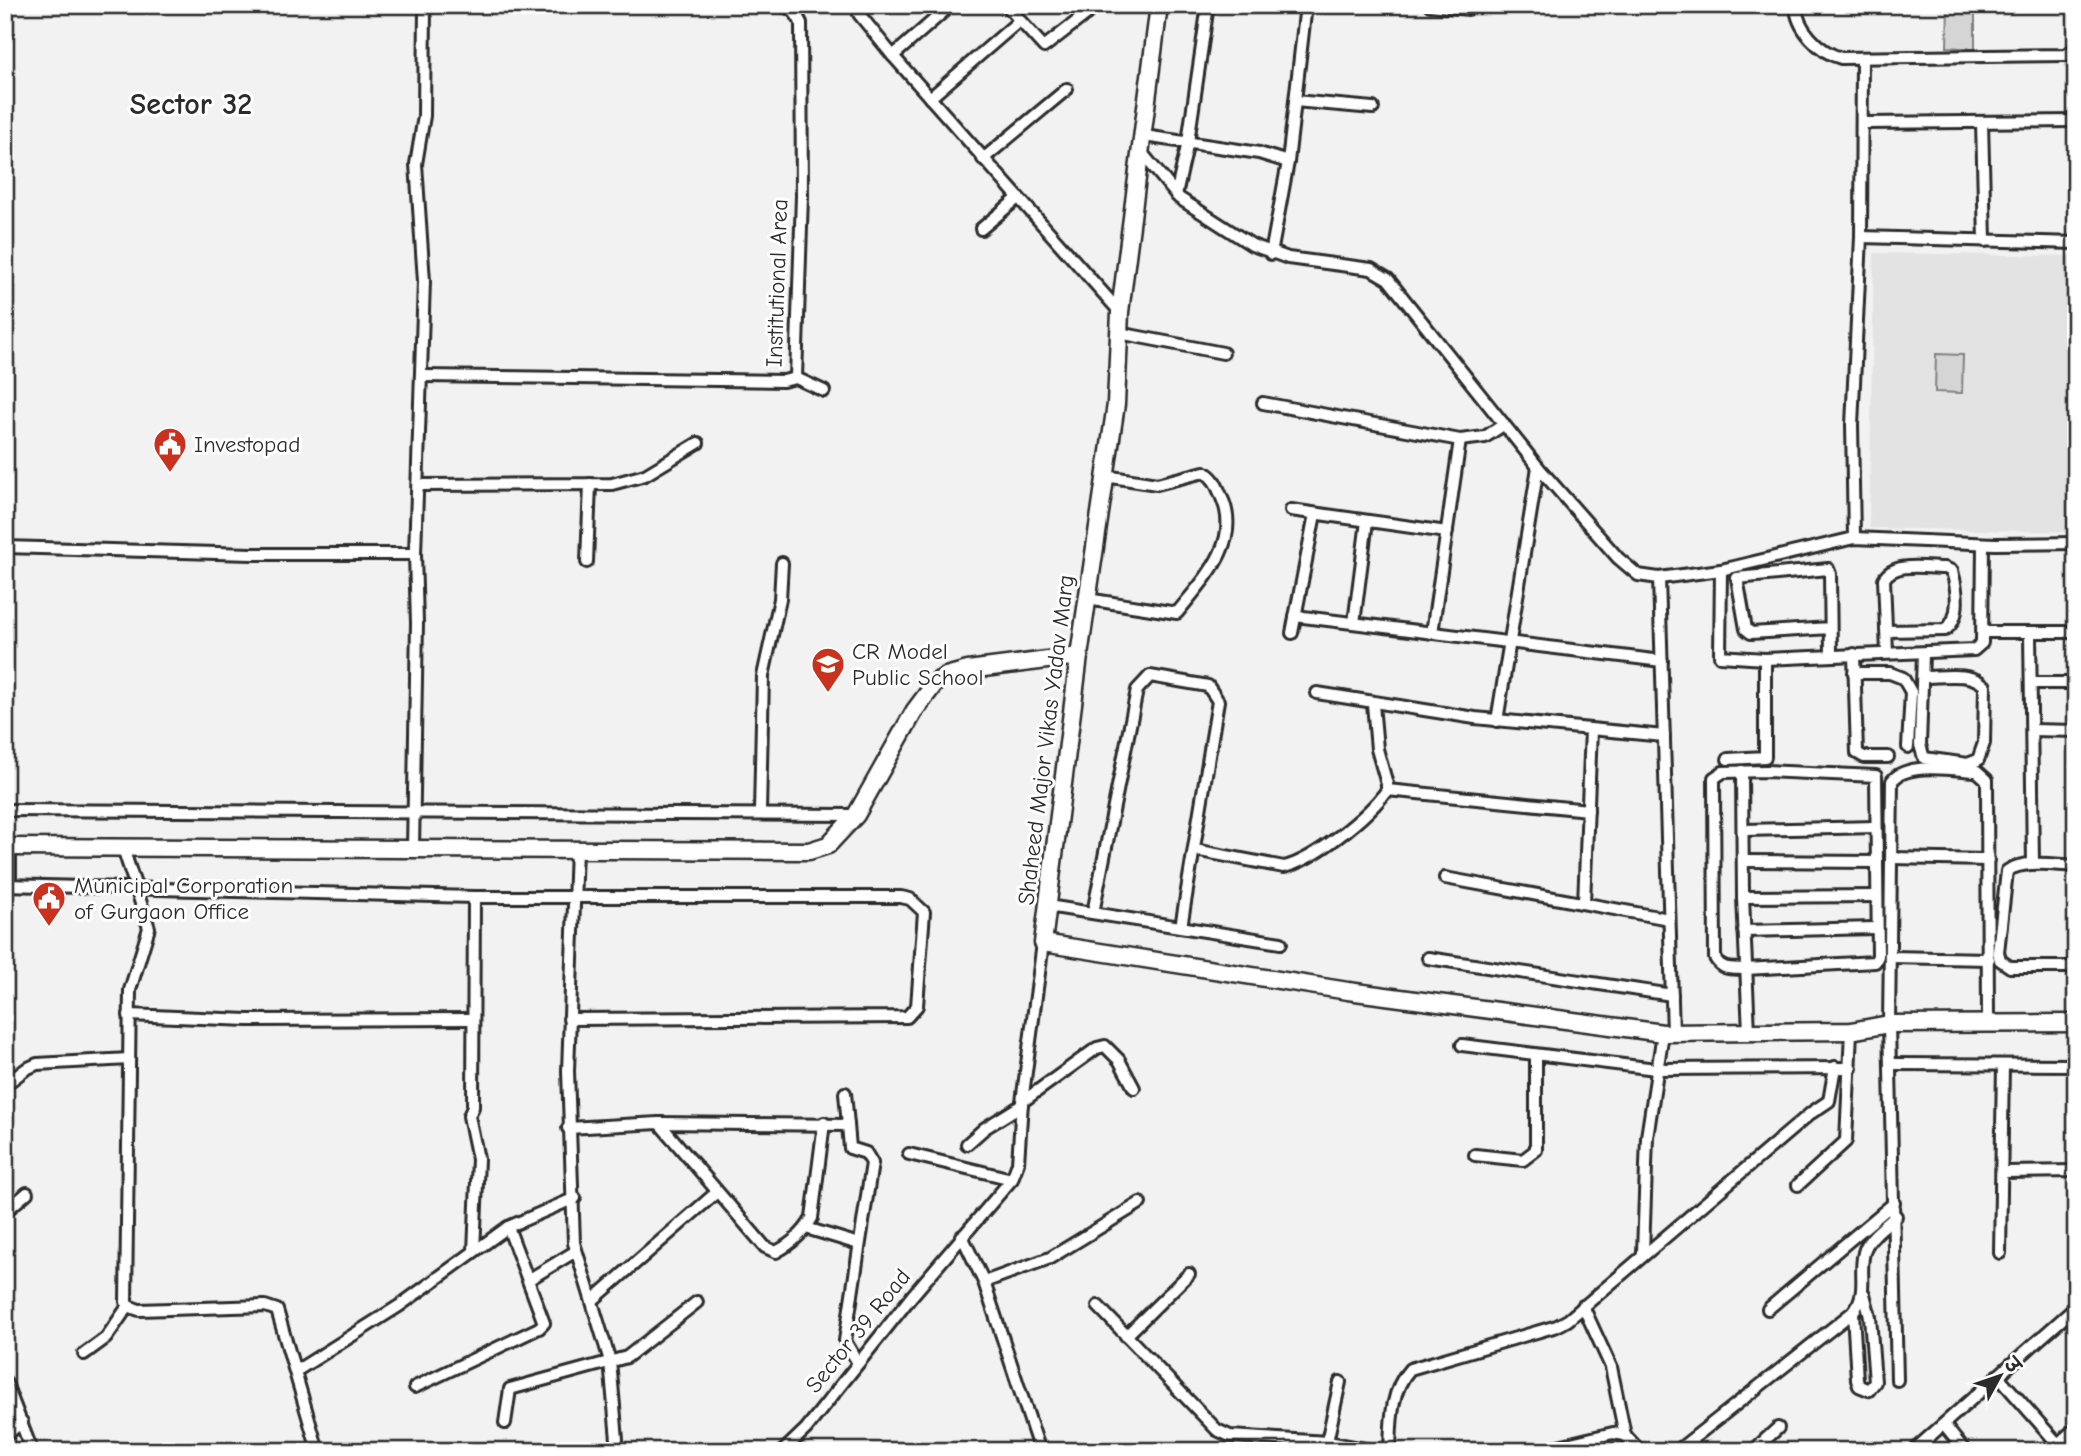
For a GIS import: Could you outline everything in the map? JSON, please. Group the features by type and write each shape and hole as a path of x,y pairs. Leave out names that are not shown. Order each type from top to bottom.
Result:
{"street":[{"path":"412,849 417,623 415,554 423,376 424,270 416,164 424,116 425,5"},
{"name":"Institutional Area","path":"423,376 783,381 796,378 802,196 801,23 796,12 787,6 772,5"},
{"path":"856,5 859,14 892,56 1120,312"},
{"path":"892,56 951,5"},
{"path":"1006,5 1044,47 1098,5"},
{"name":"Shaheed Major Vikas Yadav Marg","path":"962,1236 1012,1179 1018,1163 1022,1103 1079,656 1115,404 1120,312 1159,5"},
{"path":"1176,195 1188,142 1208,5"},
{"path":"1271,254 1288,162 1306,5"},
{"path":"1430,5 1468,9"},
{"path":"1796,5 1801,27 1828,53 1841,58 2066,55 2076,48"},
{"path":"930,98 1019,21"},
{"path":"1854,538 1852,425 1861,237 1864,123 1862,58"},
{"path":"984,159 1067,89"},
{"path":"1295,101 1373,108"},
{"path":"1864,123 2076,121"},
{"path":"1983,122 1985,241"},
{"path":"1144,136 1259,153 1288,162"},
{"path":"1142,153 1176,195 1252,245 1271,254 1371,269 1388,279 1538,467 1628,568 1638,575 1659,578 1720,569 1854,538 1983,544 2076,543"},
{"path":"981,229 1018,198"},
{"path":"1861,237 2076,243"},
{"path":"1119,333 1223,353"},
{"path":"796,378 824,391"},
{"path":"1263,403 1460,440 1485,437 1503,425"},
{"path":"1432,633 1460,440"},
{"path":"419,485 590,484 630,481 698,443"},
{"path":"1497,721 1538,467"},
{"path":"1087,599 1177,613 1223,553 1228,512 1213,477 1204,472 1157,484 1105,476"},
{"path":"587,562 590,484"},
{"path":"1291,510 1447,532"},
{"path":"1292,633 1315,514"},
{"path":"1354,623 1367,521"},
{"path":"1720,569 1720,656 1765,659 1974,650 1982,643 1983,632 1983,544"},
{"path":"5,547 252,554 415,554"},
{"path":"760,812 763,676 780,599 782,563"},
{"path":"1886,631 1945,630 1951,626 1955,615 1956,595 1952,571 1945,568 1895,568 1887,573 1884,579 1886,631 1887,653"},
{"path":"1830,628 1751,633 1745,629 1737,578 1828,569 1831,655"},
{"path":"1643,1253 1647,1137 1656,1069 1668,1033 1672,995 1659,578"},
{"path":"1295,616 1662,661"},
{"path":"1983,632 2076,632"},
{"path":"2030,633 2033,864"},
{"path":"1923,653 1920,745 1924,758 1968,764 1978,760 1984,743 1985,686 1978,678 1968,676 1923,677"},
{"path":"1854,654 1857,753 1864,757 1888,757"},
{"path":"569,1019 907,1017 917,1006 924,912 909,899 901,897 474,897 138,890 8,884 7,847 809,851 828,845 856,815 915,710 936,682 946,676 968,670 1079,656"},
{"path":"1728,760 1765,757 1765,659"},
{"path":"1854,673 1890,673 1903,678 1911,692 1908,747"},
{"path":"1093,913 1137,690 1150,676 1208,686 1218,701 1181,927"},
{"path":"2031,683 2076,683"},
{"path":"1317,693 1373,704 1497,721 1664,736"},
{"path":"1373,704 1376,740 1388,790"},
{"path":"1584,903 1591,730"},
{"path":"2032,730 2076,731"},
{"path":"1897,1380 1896,1216 1889,1024 1892,782 1901,774 1934,770 1983,774 1987,780 1988,1024"},
{"path":"1742,771 1743,897 1749,1032"},
{"path":"1742,771 1876,776 1878,956 1872,963 1745,969 1724,968 1715,958 1714,778 1723,772 1742,771"},
{"path":"1388,790 1588,810"},
{"path":"1195,850 1284,867 1293,865 1313,855 1388,790"},
{"path":"5,810 760,812 856,815"},
{"path":"1744,830 1876,827"},
{"path":"123,848 149,928 133,978 129,1015 125,1296 128,1306"},
{"path":"576,849 569,1019 568,1128 575,1198 576,1251 610,1361 618,1451"},
{"path":"1892,858 1988,860"},
{"path":"1743,861 1877,862"},
{"path":"2076,866 2033,864 2014,867 2005,875 2000,960 2010,967 2076,967"},
{"path":"1445,878 1670,919"},
{"path":"1743,897 1877,895"},
{"path":"474,897 473,1107 469,1116 478,1159 474,1251"},
{"path":"1048,906 1281,943"},
{"path":"1744,931 1877,928"},
{"path":"1043,943 1108,950 1348,991 1668,1033 1851,1031 1889,1024 2076,1023"},
{"path":"1890,957 1989,959"},
{"path":"1428,958 1672,995"},
{"path":"129,1015 248,1020 473,1018"},
{"path":"1798,1185 1846,1141 1851,1031"},
{"path":"1462,1045 1656,1069 1851,1068"},
{"path":"967,1144 985,1128 1097,1048 1105,1046 1119,1059 1134,1088"},
{"path":"1475,1155 1523,1160 1536,1150 1536,1056"},
{"path":"5,1085 37,1064 129,1059"},
{"path":"1890,1064 2076,1065"},
{"path":"2000,1253 2004,1172 2003,1066"},
{"path":"1390,1451 1392,1410 1403,1378 1410,1369 1557,1326 1811,1113 1829,1101 1835,1067"},
{"path":"845,1093 850,1148 866,1153 872,1163 845,1340 858,1363"},
{"path":"568,1128 659,1123 848,1125"},
{"path":"659,1123 765,1247 776,1252 787,1246 806,1228 814,1204 824,1123"},
{"path":"909,1154 1012,1179"},
{"path":"2004,1172 2076,1171"},
{"path":"5,1212 27,1192"},
{"path":"593,1300 717,1192"},
{"path":"296,1371 399,1306 508,1227 531,1214 575,1198"},
{"path":"984,1282 1050,1258 1140,1203"},
{"path":"1768,1309 1894,1203"},
{"path":"1853,1312 1857,1380 1859,1387 1869,1390 1875,1382 1870,1317 1864,1294 1865,1250 1870,1240 1896,1216"},
{"path":"415,1387 539,1328 544,1323 508,1227"},
{"path":"806,1228 859,1244"},
{"path":"962,1236 984,1282 1040,1451"},
{"name":"Sector 39 Road","path":"783,1451 806,1429 962,1236"},
{"path":"528,1280 576,1251"},
{"path":"1126,1336 1189,1274"},
{"path":"1678,1451 1853,1312 1864,1294"},
{"path":"505,1423 510,1389 610,1361 639,1350 697,1302"},
{"path":"84,1354 106,1338 128,1306"},
{"path":"128,1306 139,1310 272,1307 283,1325 318,1451"},
{"path":"1098,1306 1217,1430 1230,1436 1377,1451"},
{"path":"1583,1306 1611,1367 1625,1435 1640,1451"},
{"path":"1913,1451 2076,1307"},
{"path":"1998,1376 2061,1448 2076,1428"},
{"path":"5,1381 32,1451"},
{"path":"1326,1447 1340,1382"},
{"path":"5,1436 22,1422"},
{"path":"1944,1425 1965,1451"},
{"path":"1753,1451 1778,1428"},
{"path":"1537,1451 1612,1433 1625,1435"}],"shaded area":[{"path":"1948,5 1975,5 1975,49 1947,47"},
{"path":"1874,253 2076,256 2076,532 1869,528"},
{"path":"1936,354 1963,355 1962,393 1935,392"}],"place":[{"name":"Investopad","path":"170,474"},
{"name":"CR Model Public School","path":"828,694"},
{"name":"Municipal Corporation of Gurgaon Office","path":"49,928"}],"district":[{"name":"Sector 32","path":"191,104"}]}
